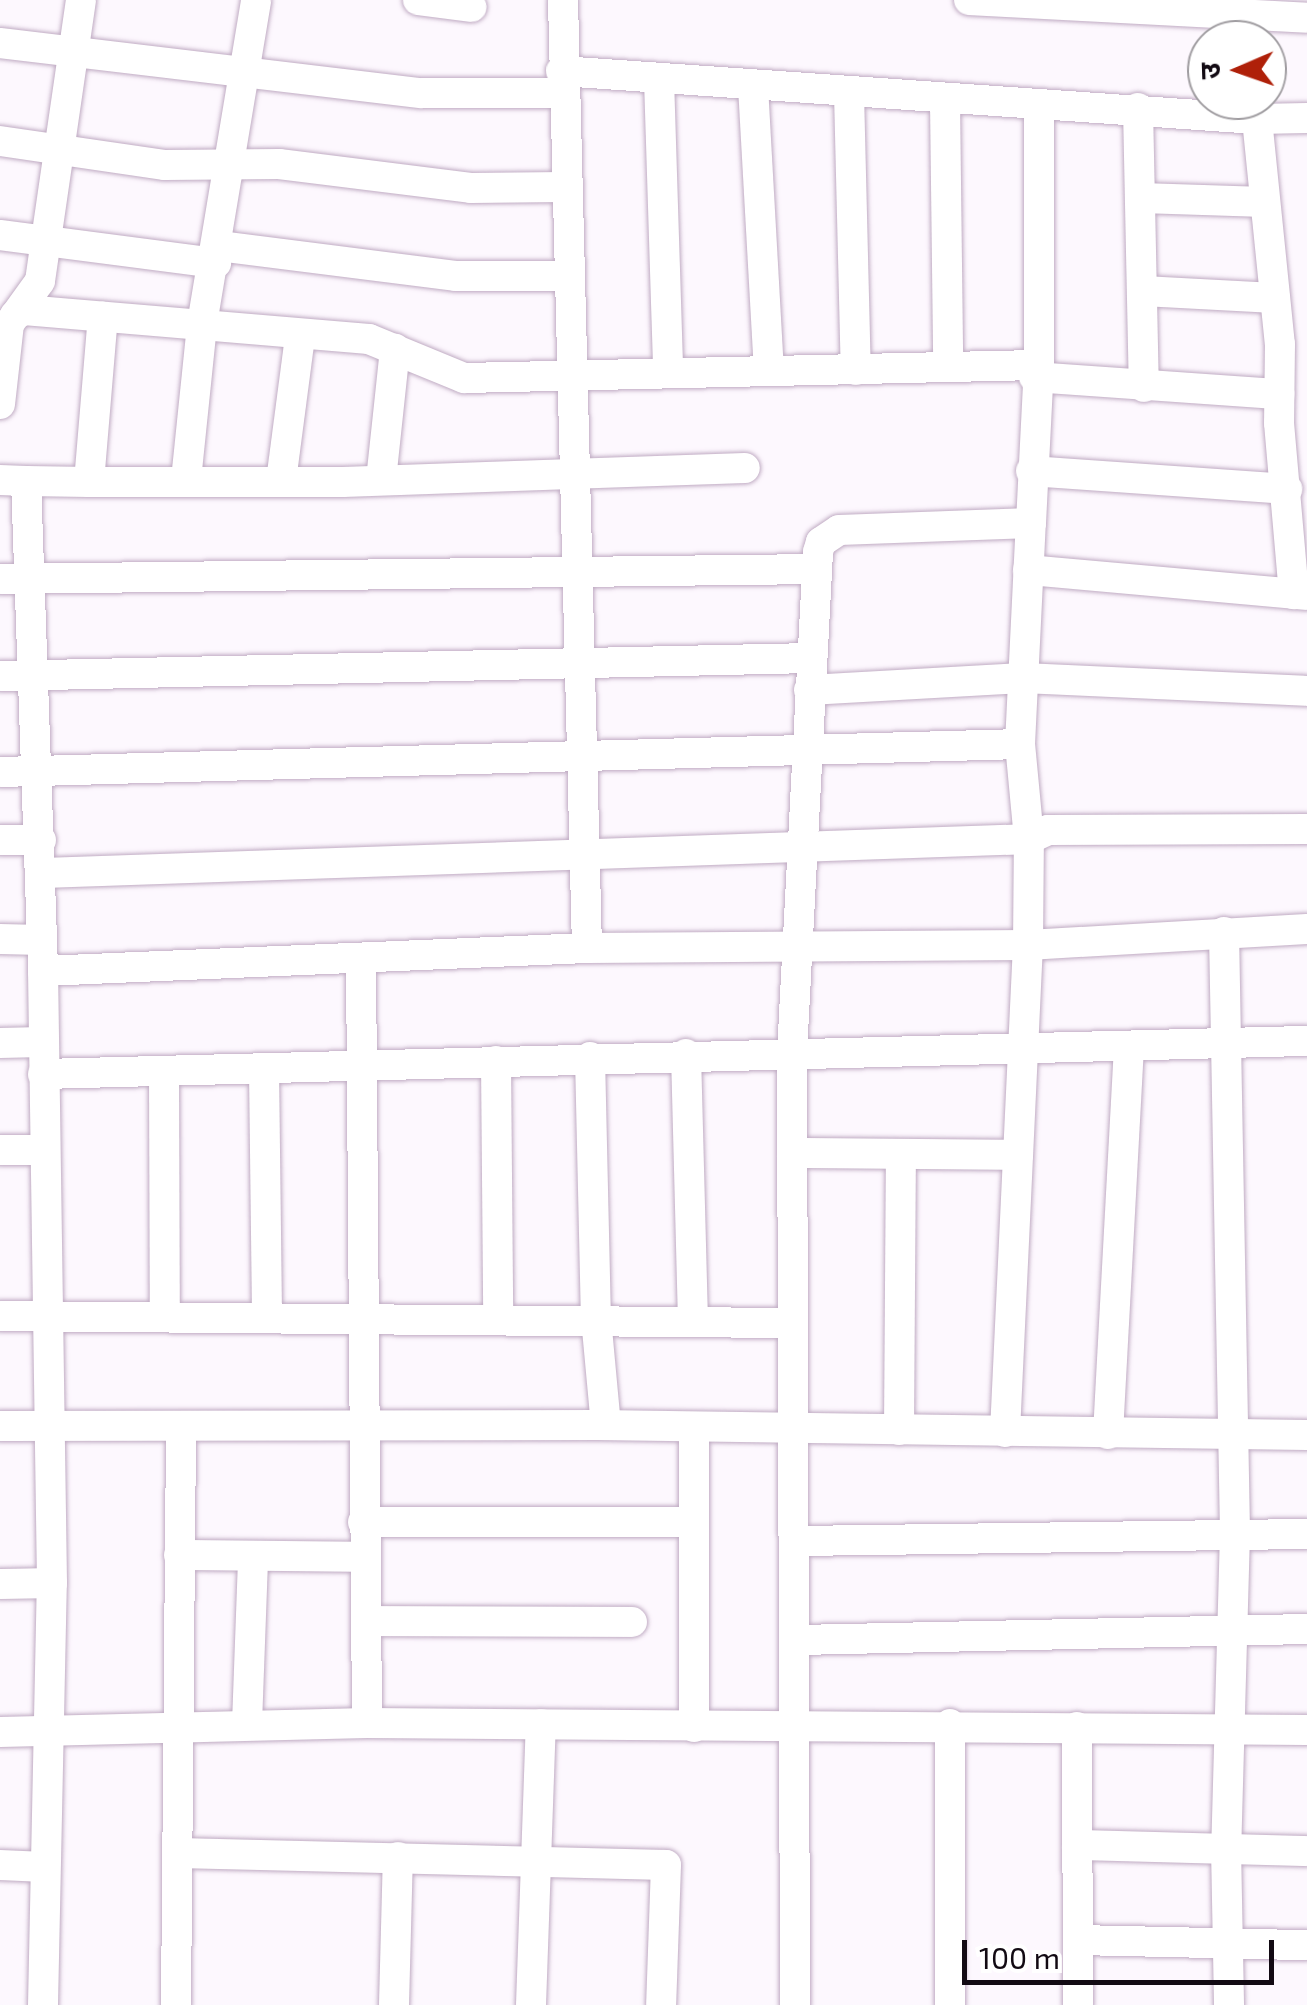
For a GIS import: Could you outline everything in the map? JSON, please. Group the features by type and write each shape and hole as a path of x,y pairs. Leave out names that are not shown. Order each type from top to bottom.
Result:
{"street":[{"path":"0,404 14,315 40,281 56,146 80,0"},
{"path":"186,480 202,324 233,164 256,0"},
{"path":"418,0 472,7"},
{"path":"563,0 566,276 588,948"},
{"path":"969,0 1227,5 1307,18"},
{"path":"0,43 422,93 659,79 945,101 1187,113"},
{"path":"659,79 668,369"},
{"path":"753,86 769,368"},
{"path":"849,94 856,370"},
{"path":"945,101 948,363"},
{"path":"1005,1432 1028,945 1029,839 1020,744 1037,371 1040,104"},
{"path":"1138,108 1144,387"},
{"path":"1028,570 1300,595 1280,394 1294,344 1275,298 1257,120"},
{"path":"0,140 165,165 233,164 471,188 564,188"},
{"path":"1141,198 1265,202"},
{"path":"0,235 454,276 566,276"},
{"path":"1143,290 1275,298"},
{"path":"14,315 102,317 369,339 464,378 668,369 856,370 948,363 1144,387 1280,394"},
{"path":"89,482 102,317"},
{"path":"281,481 300,336"},
{"path":"381,480 395,350"},
{"path":"43,2005 44,1732 52,1584 42,1042 43,873 36,677 15,579 13,481 381,480 745,468"},
{"path":"1031,472 1287,489"},
{"path":"795,2005 798,1640 792,1054 803,753 821,542 839,530 1030,523"},
{"path":"15,579 817,568"},
{"path":"0,676 810,658"},
{"path":"808,690 1023,678 1307,690"},
{"path":"0,772 803,753 1020,744"},
{"path":"43,873 1029,839 1048,830 1307,829"},
{"path":"0,840 41,840"},
{"path":"43,971 588,948 1028,945 1307,930"},
{"path":"1224,932 1235,1533 1226,1847 1230,2005"},
{"path":"0,939 42,940"},
{"path":"361,959 367,1723"},
{"path":"43,1074 362,1068 590,1056 1023,1052 1307,1041"},
{"path":"0,1044 42,1042"},
{"path":"1108,1434 1129,1048"},
{"path":"686,1054 693,1320"},
{"path":"590,1056 596,1318 606,1425"},
{"path":"496,1061 498,1316"},
{"path":"264,1069 267,1314"},
{"path":"164,1074 165,1315"},
{"path":"0,1150 45,1150"},
{"path":"792,1152 1018,1155"},
{"path":"898,1430 901,1154"},
{"path":"0,1316 498,1316 793,1323"},
{"path":"0,1426 364,1429 606,1425 1307,1435"},
{"path":"176,2005 181,1428"},
{"path":"694,1428 694,1727"},
{"path":"364,1522 694,1522"},
{"path":"797,1541 1307,1534"},
{"path":"179,1555 364,1557"},
{"path":"247,1724 253,1558"},
{"path":"0,1584 52,1584"},
{"path":"366,1621 632,1622"},
{"path":"798,1640 1307,1629"},
{"path":"0,1732 367,1723 694,1727 950,1724 1307,1730"},
{"path":"531,2005 541,1724"},
{"path":"950,1724 950,2005"},
{"path":"1077,1727 1078,2005"},
{"path":"1077,1845 1307,1851"},
{"path":"178,1853 666,1866 661,2005"},
{"path":"394,2005 398,1856"},
{"path":"0,1865 44,1867"},
{"path":"1078,1940 1307,1945"}]}
